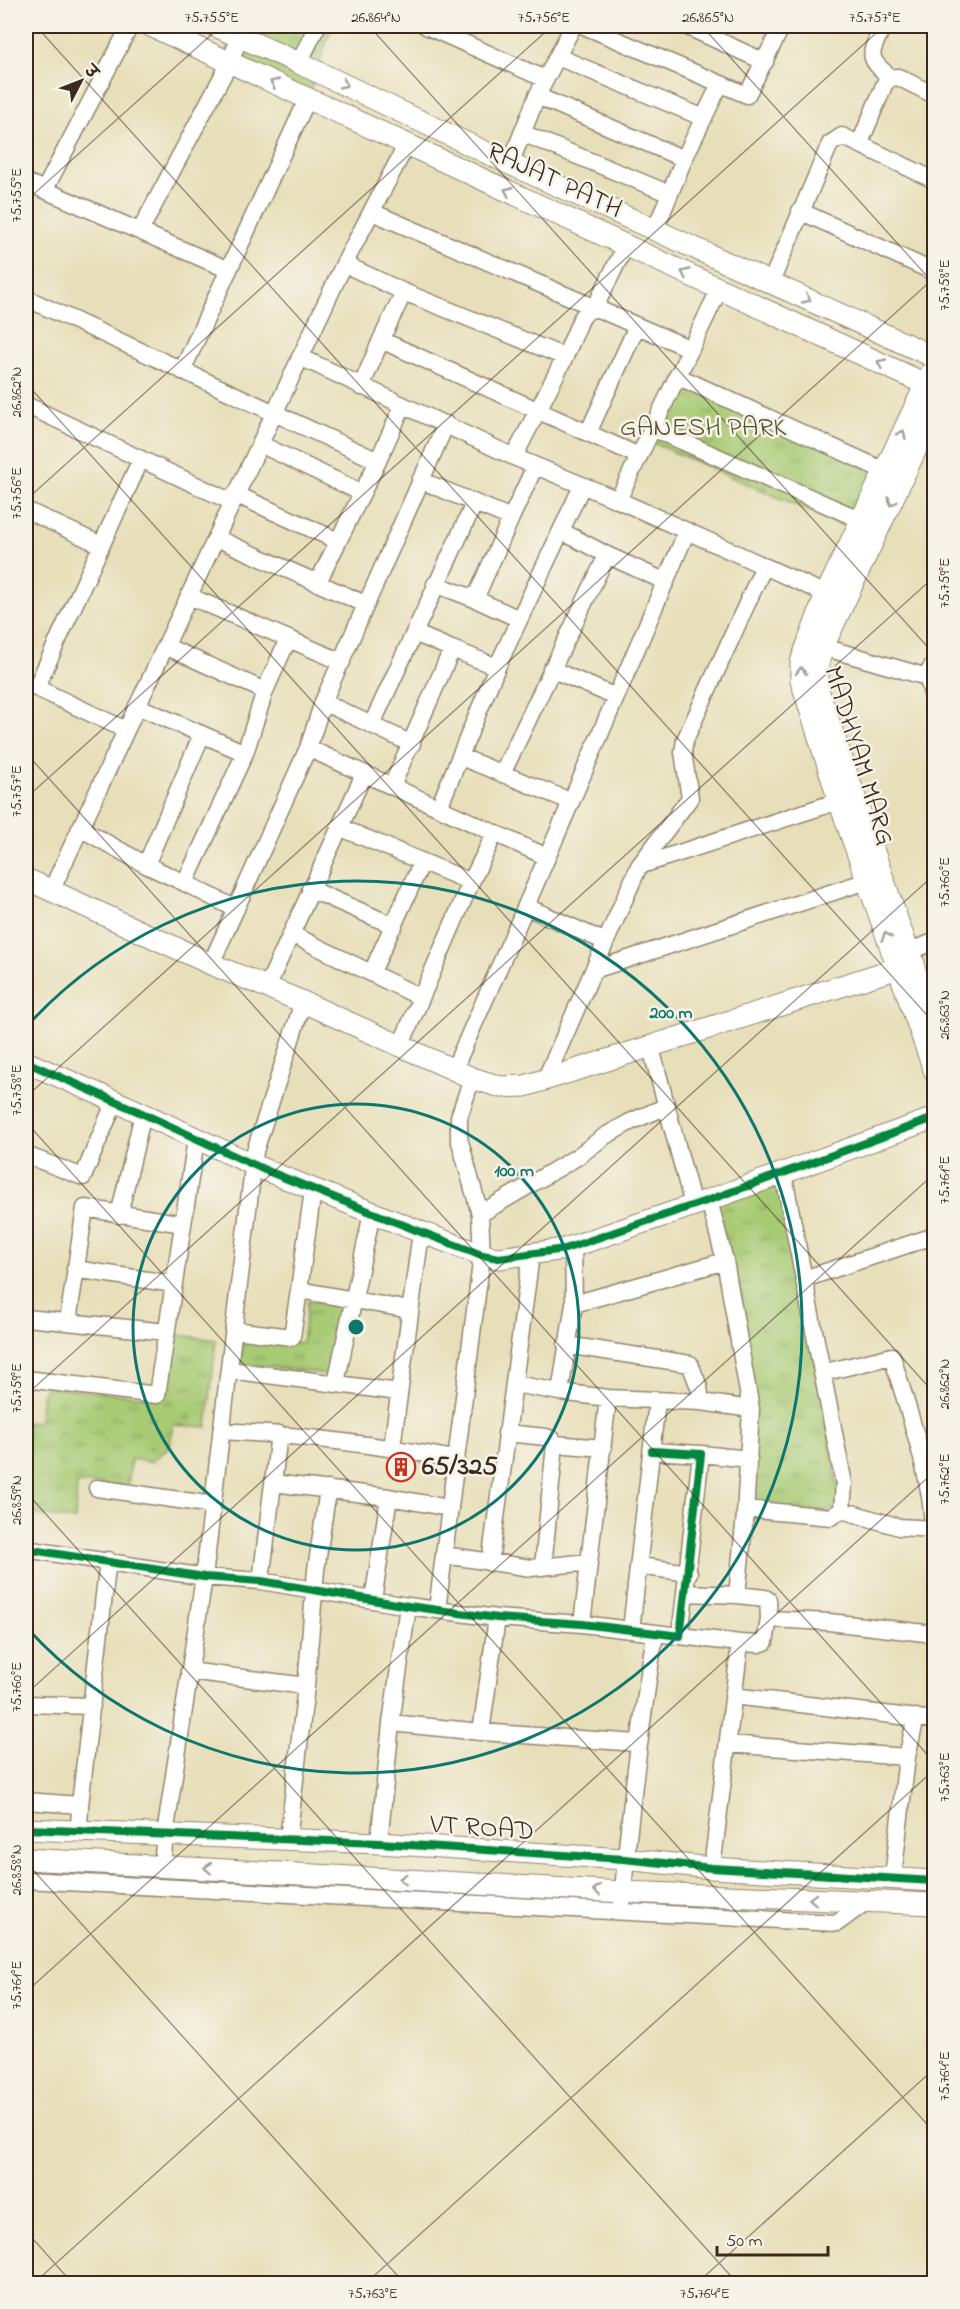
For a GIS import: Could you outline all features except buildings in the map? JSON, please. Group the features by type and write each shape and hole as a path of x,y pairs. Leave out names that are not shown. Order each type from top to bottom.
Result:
{"street":[{"path":"45,189 130,26"},
{"name":"RAJAT PATH","path":"151,26 720,288 932,379"},
{"name":"RAJAT PATH","path":"215,26 242,31 299,63 510,164 934,357"},
{"path":"299,63 317,26"},
{"path":"426,26 545,80"},
{"path":"510,164 537,96 573,26"},
{"path":"584,26 747,95 782,26"},
{"path":"686,26 765,62"},
{"path":"883,26 873,49 872,58 876,65 891,78"},
{"path":"140,231 230,62 242,31"},
{"path":"558,57 704,118"},
{"path":"860,143 885,83 891,78 898,77 934,94"},
{"path":"655,231 684,159 720,84"},
{"path":"537,96 684,159"},
{"path":"182,371 308,98"},
{"path":"522,133 670,194"},
{"path":"771,282 830,144 843,136 934,180"},
{"path":"51,891 344,264 407,144"},
{"path":"26,182 229,270"},
{"path":"800,211 934,272"},
{"path":"372,212 690,349"},
{"path":"514,457 565,357 584,314 594,309 626,245"},
{"path":"344,264 404,292 565,357"},
{"path":"618,500 720,288"},
{"path":"361,387 404,292"},
{"path":"26,298 378,461"},
{"path":"588,433 637,326"},
{"path":"381,340 639,456"},
{"path":"300,357 514,457 618,500 826,594"},
{"path":"678,376 885,471"},
{"name":"MADHYAM MARG","path":"932,379 826,594 801,662 801,680 867,881 907,961 934,1026"},
{"path":"26,405 141,459 338,541"},
{"path":"318,582 403,405"},
{"name":"MADHYAM MARG","path":"934,411 823,647 818,664 818,690 907,961 934,1070"},
{"path":"211,964 308,748 322,702 342,662 365,604 446,424"},
{"path":"652,428 861,520"},
{"path":"260,444 362,494"},
{"path":"126,730 31,685 141,459"},
{"path":"475,599 535,466"},
{"path":"420,480 512,518"},
{"path":"439,807 497,667 582,486"},
{"path":"372,724 474,504"},
{"path":"26,510 101,545"},
{"path":"561,531 666,582"},
{"path":"437,1610 482,1255 480,1214 459,1138 463,1074 570,801 687,531"},
{"path":"216,538 365,604"},
{"path":"501,774 607,555"},
{"path":"546,1078 639,866 690,798 683,752 686,740 764,566"},
{"path":"435,584 519,619"},
{"path":"189,596 342,662"},
{"path":"414,633 497,667"},
{"path":"185,883 245,753 265,691 288,639"},
{"path":"165,646 265,691"},
{"path":"823,647 931,669 934,700"},
{"path":"392,786 452,650"},
{"path":"551,669 615,697"},
{"path":"322,702 412,744"},
{"path":"137,706 245,753"},
{"path":"146,865 202,734"},
{"path":"308,748 439,807 494,835 547,857"},
{"path":"461,758 570,801"},
{"path":"267,987 364,774"},
{"path":"639,866 839,801"},
{"path":"339,827 471,882"},
{"path":"80,828 146,865 236,909"},
{"path":"400,1047 420,997 494,835"},
{"path":"372,972 422,862"},
{"path":"26,879 400,1047 463,1074 501,1087 525,1086 651,1048 907,961 934,942"},
{"path":"594,970 867,881"},
{"path":"310,889 394,926"},
{"path":"527,907 606,942"},
{"path":"291,934 420,997"},
{"path":"162,1866 204,1577 254,1166 259,1137 303,1002"},
{"path":"651,1048 667,1106 701,1203 725,1261 752,1409 746,1509 737,1595"},
{"path":"26,1062 254,1166 482,1255 499,1258 573,1247 934,1118"},
{"path":"26,1155 83,1177 115,1101"},
{"path":"480,1214 577,1157 605,1136 667,1106"},
{"path":"119,1215 143,1114"},
{"path":"26,1379 156,1395 196,1139"},
{"path":"783,1172 844,1484 842,1510"},
{"path":"234,1330 292,1337 314,1190"},
{"path":"68,1321 85,1208 183,1224"},
{"path":"336,1383 372,1213"},
{"path":"392,1447 421,1232"},
{"path":"804,1279 934,1236"},
{"path":"560,1392 574,1304 573,1247"},
{"path":"490,1563 531,1255"},
{"path":"574,1304 725,1261"},
{"path":"75,1269 174,1284"},
{"path":"300,1290 410,1310"},
{"path":"26,1318 167,1332"},
{"path":"566,1345 690,1364 699,1387 701,1402"},
{"path":"746,1509 831,1517 842,1510 899,1527 934,1529 934,1511 927,1481 892,1356 822,1373"},
{"path":"229,1370 399,1392"},
{"path":"514,1384 608,1398 701,1402 752,1409"},
{"path":"582,1624 608,1398"},
{"path":"631,1630 657,1401"},
{"path":"221,1431 279,1434 392,1447 455,1459"},
{"path":"506,1433 546,1437 552,1439 555,1444 543,1567"},
{"path":"261,1581 279,1434"},
{"path":"555,1444 603,1448"},
{"path":"652,1451 748,1459"},
{"path":"680,1636 701,1454"},
{"path":"273,1483 389,1497 449,1508"},
{"path":"98,1488 213,1505"},
{"path":"288,1840 328,1489"},
{"path":"373,1600 389,1497"},
{"path":"26,1549 108,1560 204,1577 261,1581 408,1606 497,1618 582,1624 759,1644 765,1642 769,1619 768,1600 765,1598 686,1593"},
{"path":"444,1555 531,1568 589,1562"},
{"path":"79,1830 108,1560"},
{"path":"639,1566 689,1573"},
{"path":"379,1843 391,1723 408,1606"},
{"path":"481,1732 497,1618"},
{"path":"769,1619 829,1622 934,1634"},
{"path":"26,1880 622,1901 624,1859 655,1634"},
{"path":"712,1868 740,1642"},
{"path":"189,1671 306,1686"},
{"path":"733,1696 934,1720"},
{"path":"26,1704 92,1706"},
{"path":"893,1877 907,1757 916,1717"},
{"path":"391,1723 639,1743"},
{"path":"728,1744 907,1757"},
{"path":"26,1802 80,1805"},
{"name":"VT ROAD","path":"26,1829 379,1843 624,1859 712,1868 934,1881"},
{"name":"VT ROAD","path":"26,1859 162,1866 622,1901 867,1901 934,1904"}],"green space":[{"path":"239,26 332,26 308,98 221,58"},
{"name":"GANESH PARK","path":"676,380 884,472 856,531 646,440"},
{"path":"783,1172 842,1510 745,1515 751,1409 709,1200"},
{"path":"308,1300 342,1305 332,1375 240,1363 243,1336 302,1343"},
{"path":"172,1334 216,1340 207,1427 173,1425 170,1446 151,1462 131,1459 128,1486 77,1483 75,1520 30,1514 26,1545 26,1423 38,1422 44,1387 160,1398"}],"cycle path":[{"path":"26,1062 265,1170 482,1255 499,1258 565,1249 709,1200 934,1118"},
{"path":"26,1549 204,1577 261,1581 408,1606 497,1618 582,1624 680,1636 701,1454 652,1451"},
{"path":"26,1829 379,1843 624,1859 712,1868 934,1881"}],"place":[{"name":"65/325","path":"401,1467"}]}
